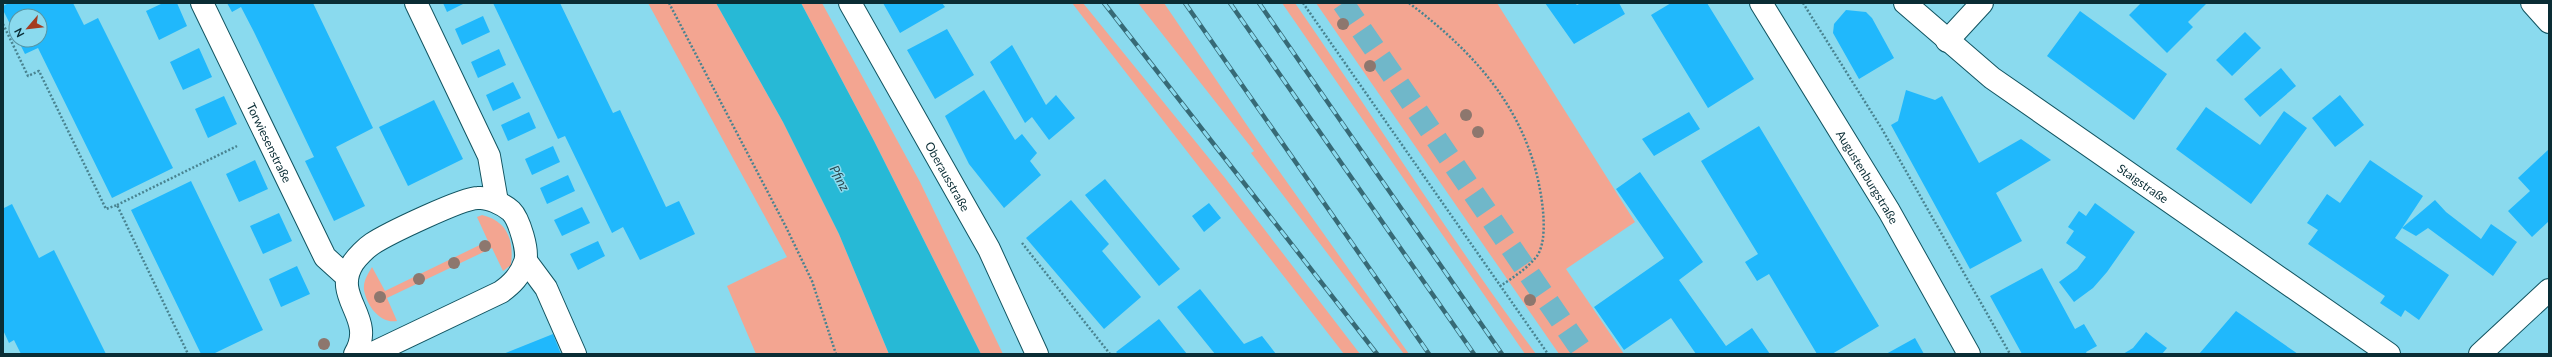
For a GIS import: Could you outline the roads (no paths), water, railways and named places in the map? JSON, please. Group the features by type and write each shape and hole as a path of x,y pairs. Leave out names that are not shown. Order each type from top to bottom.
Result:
{"street":[{"name":"Torwiesenstraße","path":"202,3 325,257 346,276"},
{"path":"416,3 489,156 497,202"},
{"name":"Oberausstraße","path":"850,3 989,249 1038,354"},
{"name":"Augustenburgstraße","path":"1761,3 1889,211 1969,354"},
{"name":"Staigstraße","path":"1905,3 1947,42 1992,78 2389,354"},
{"path":"1947,42 1982,3"},
{"path":"2532,3 2549,22"},
{"path":"355,354 362,343 362,324 349,298 346,276 353,262 372,244 461,202 478,198 497,202 512,212 524,239 526,261 546,288 575,354"},
{"path":"371,354 501,292 516,280 526,261"},
{"path":"2480,354 2549,290"}],"water":[{"name":"Pfinz","path":"716,3 801,3 874,141 981,354 889,354 839,234 783,122"}],"tunnel":[{"path":"1343,3 1584,354"}],"railway":[{"path":"1104,3 1377,354"},
{"path":"1185,3 1429,354"},
{"path":"1230,3 1474,354"},
{"path":"1259,3 1502,354"}]}
